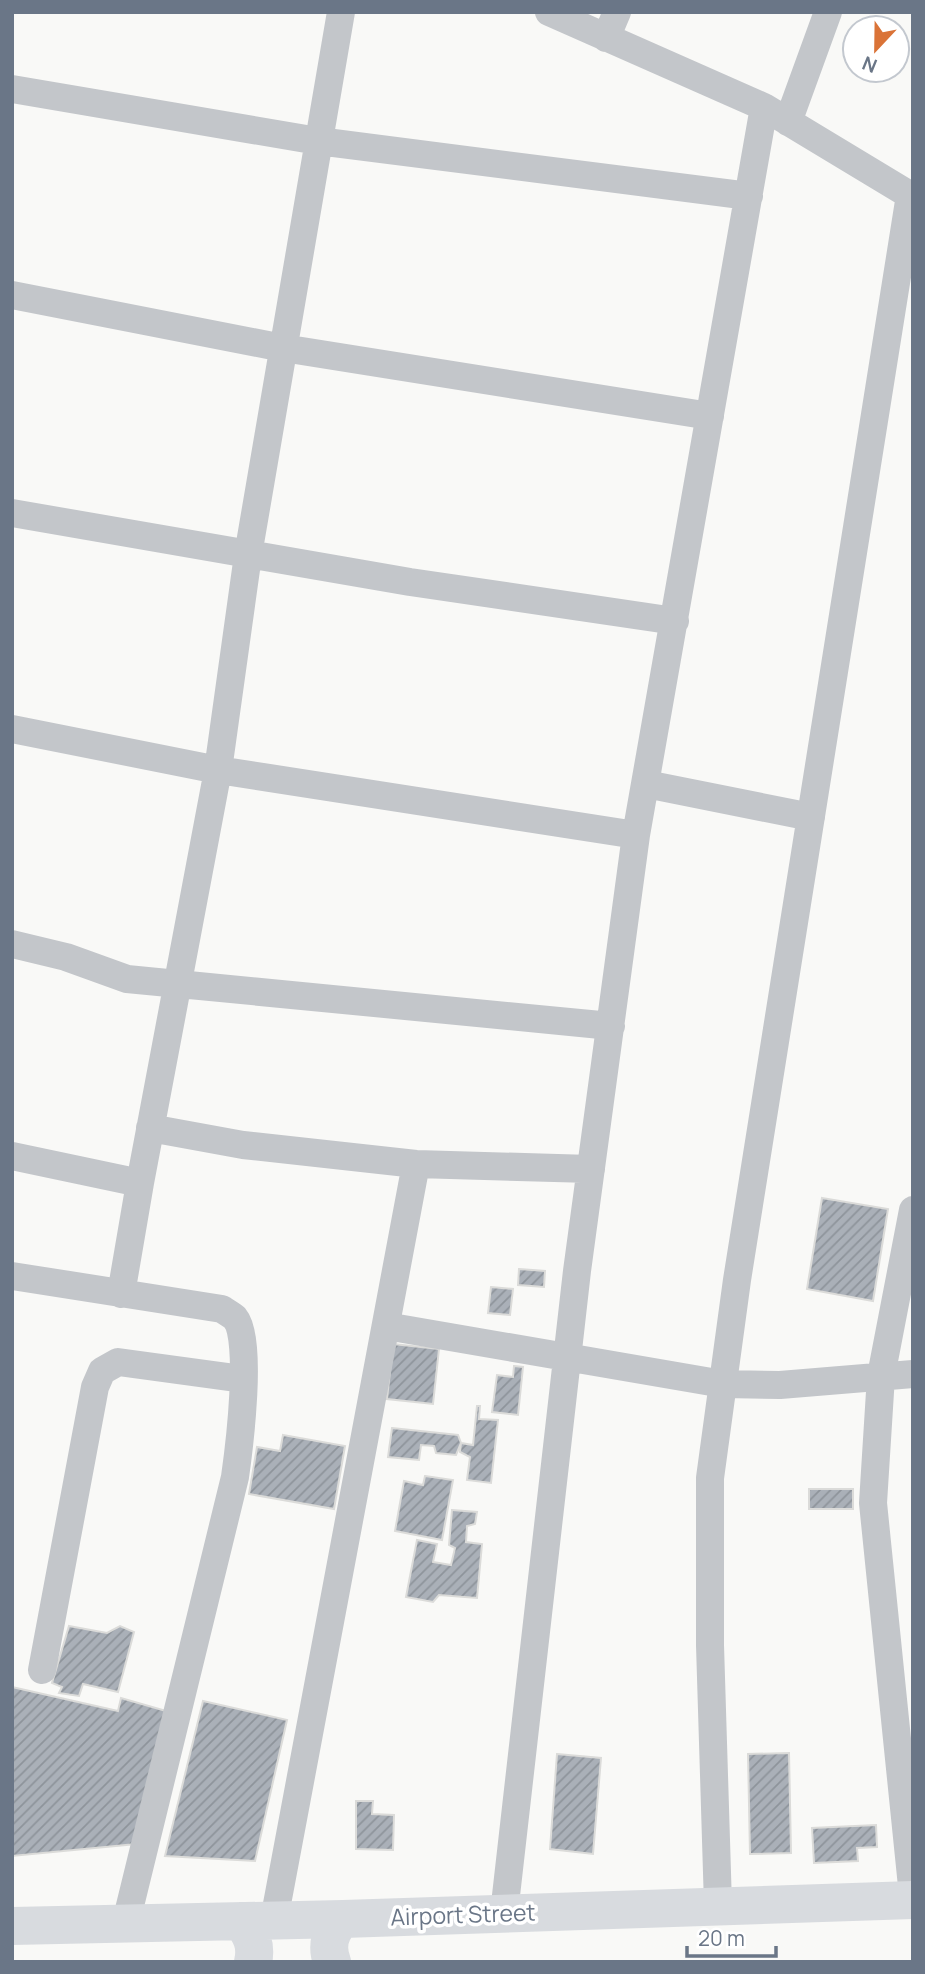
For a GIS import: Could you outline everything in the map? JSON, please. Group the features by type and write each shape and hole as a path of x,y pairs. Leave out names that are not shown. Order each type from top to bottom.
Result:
{"main road":[{"name":"Airport Street","path":"12,1926 343,1919 913,1898"},
{"path":"332,1962 329,1945 337,1924 343,1919"},
{"path":"253,1962 254,1945 251,1935 257,1921"}],"street":[{"path":"121,1294 218,770 248,555 341,12"},
{"path":"549,12 612,25 764,107 911,196 737,1280 710,1478 710,1644 718,1905"},
{"path":"788,122 828,12"},
{"path":"12,89 318,141 749,196"},
{"path":"504,1913 591,1169 636,835 764,107"},
{"path":"12,295 283,348 710,415"},
{"path":"12,513 410,582 675,621"},
{"path":"12,729 218,770 636,835"},
{"path":"646,784 811,817"},
{"path":"12,944 66,957 127,979 611,1026"},
{"path":"150,1128 243,1144 416,1164 591,1169"},
{"path":"12,1156 140,1183"},
{"path":"257,1921 386,1326 416,1164"},
{"path":"913,1210 881,1376 873,1503 913,1898"},
{"path":"12,1276 222,1309 237,1320 242,1342 243,1424 235,1477 126,1923"},
{"path":"386,1326 723,1384 780,1385 913,1374"},
{"path":"42,1670 95,1387 102,1371 117,1362 243,1379"}],"building":[{"path":"822,1198 888,1209 873,1301 807,1289"},
{"path":"519,1269 545,1271 544,1287 518,1285"},
{"path":"491,1287 513,1289 510,1315 488,1313"},
{"path":"393,1344 439,1349 433,1404 387,1399"},
{"path":"514,1366 523,1367 518,1415 492,1412 497,1375 513,1377"},
{"path":"477,1406 480,1406 479,1419 498,1420 491,1483 467,1480 470,1457 460,1452 461,1443 473,1445"},
{"path":"392,1428 458,1435 461,1443 456,1455 436,1453 434,1446 421,1445 419,1460 388,1457"},
{"path":"283,1435 345,1446 334,1509 249,1494 257,1447 280,1451"},
{"path":"425,1476 453,1480 442,1540 395,1531 404,1481 423,1485"},
{"path":"809,1489 853,1489 853,1509 809,1509"},
{"path":"452,1510 477,1512 475,1524 467,1526 466,1542 482,1544 477,1598 439,1595 433,1602 406,1597 417,1540 437,1544 433,1562 451,1565 455,1548 449,1545"},
{"path":"69,1626 107,1633 120,1626 134,1632 118,1692 83,1684 79,1696 59,1693 62,1687 52,1683"},
{"path":"12,1687 118,1711 121,1698 166,1711 136,1844 12,1856"},
{"path":"203,1701 287,1720 255,1861 165,1856"},
{"path":"789,1753 791,1853 750,1854 748,1754"},
{"path":"557,1754 601,1758 593,1854 550,1849"},
{"path":"356,1801 373,1801 372,1814 394,1815 393,1850 356,1849"},
{"path":"876,1825 877,1847 857,1848 858,1861 814,1863 812,1828"}]}
